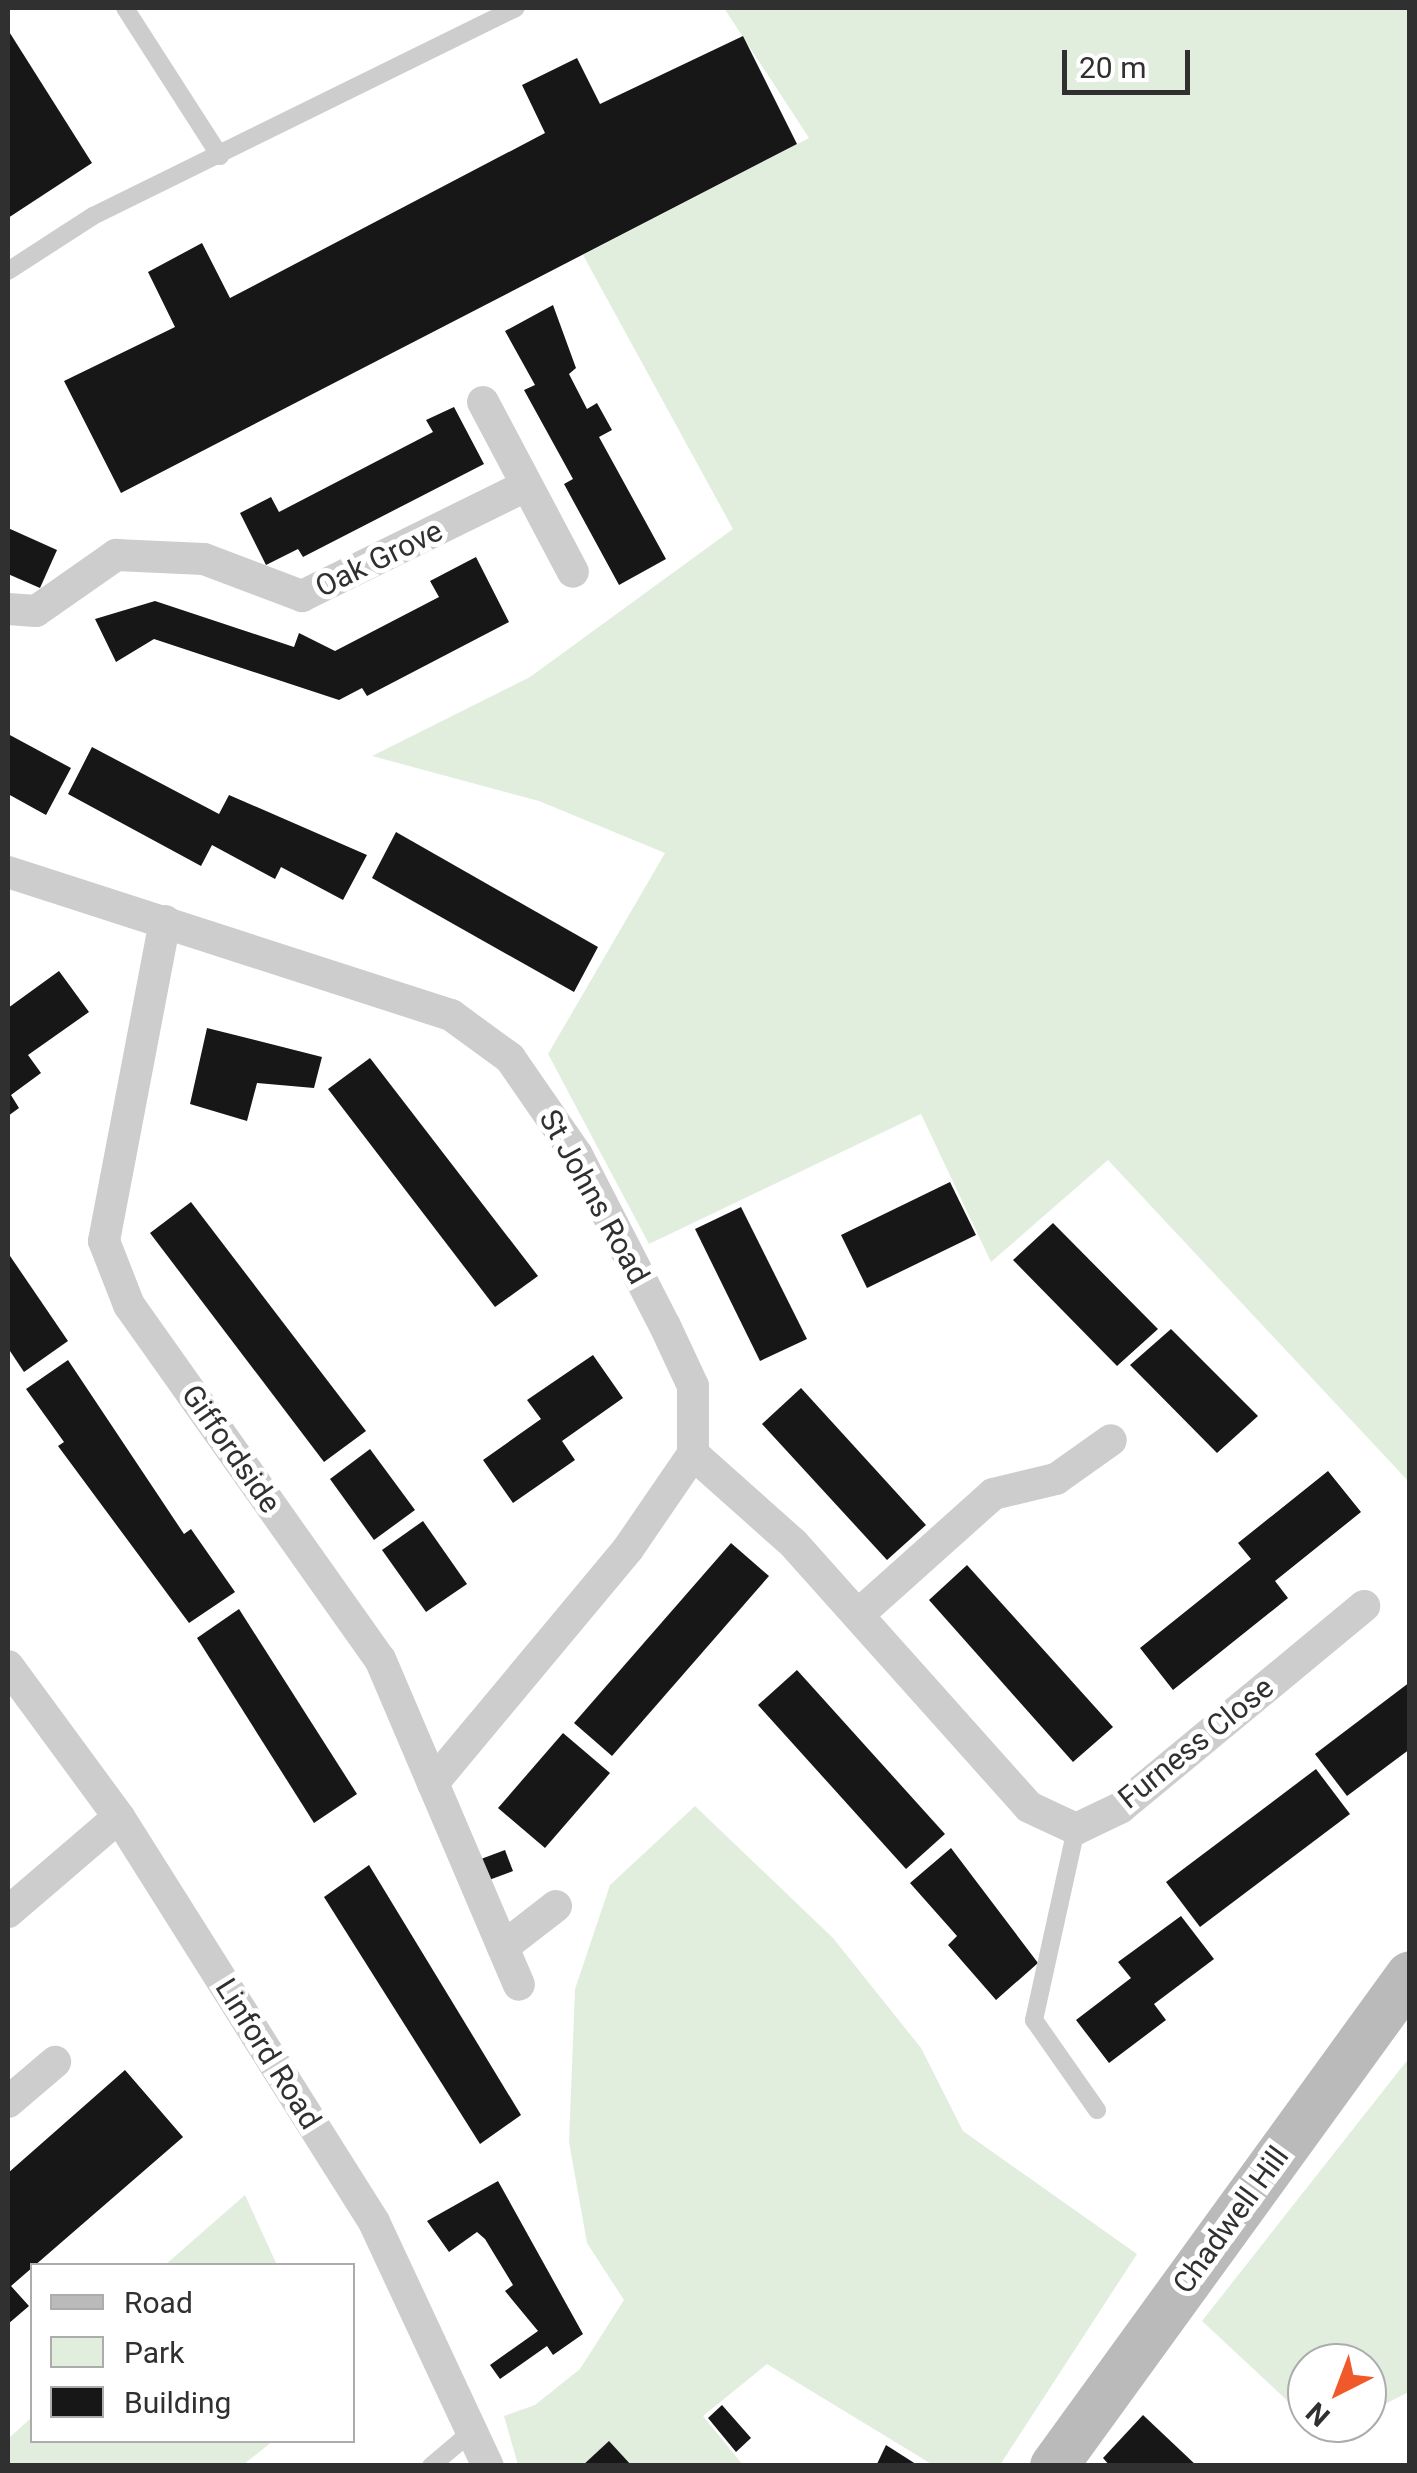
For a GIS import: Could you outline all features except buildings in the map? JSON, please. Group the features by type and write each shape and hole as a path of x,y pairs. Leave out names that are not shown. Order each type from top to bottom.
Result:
{"street":[{"path":"483,402 573,572"},
{"name":"Oak Grove","path":"8,609 36,611 116,555 204,559 302,596 526,486"},
{"name":"St Johns Road","path":"8,872 451,1015 510,1058 577,1155 693,1386 694,1454"},
{"name":"Giffordside","path":"165,921 104,1241 129,1304 380,1659 519,1986"},
{"path":"859,1614 993,1494 1056,1479 1111,1440"},
{"path":"433,1783 628,1549 694,1454 859,1614 1029,1806 1076,1829"},
{"name":"Furness Close","path":"1076,1829 1120,1808 1364,1606"},
{"name":"Linford Road","path":"8,1666 120,1818 374,2222 488,2466"},
{"path":"8,1912 120,1818"},
{"path":"503,1947 556,1906"},
{"name":"Chadwell Hill","path":"1054,2466 1410,1975"},
{"path":"8,2102 55,2062"}],"lane":[{"path":"125,8 220,156"},
{"path":"8,271 93,216 516,8"},
{"path":"1076,1829 1034,2020 1097,2110"},
{"path":"430,2466 470,2432"}],"green space":[{"path":"724,8 1409,8 1409,1482 1108,1160 991,1262 921,1114 649,1244 548,1054 665,853 539,801 372,756 530,677 733,529 583,255 809,138"},
{"path":"695,1806 833,1938 921,2048 963,2131 1137,2254 1000,2465 933,2465 767,2364 703,2416 743,2465 518,2465 504,2416 535,2405 580,2369 624,2300 587,2243 569,2142 575,1989 610,1885"},
{"path":"1409,2058 1409,2392 1387,2403 1387,2343 1287,2343 1287,2400 1202,2321"},
{"path":"245,2195 276,2263 167,2263"},
{"path":"30,2419 30,2443 270,2443 243,2465 8,2465 8,2439"}]}
